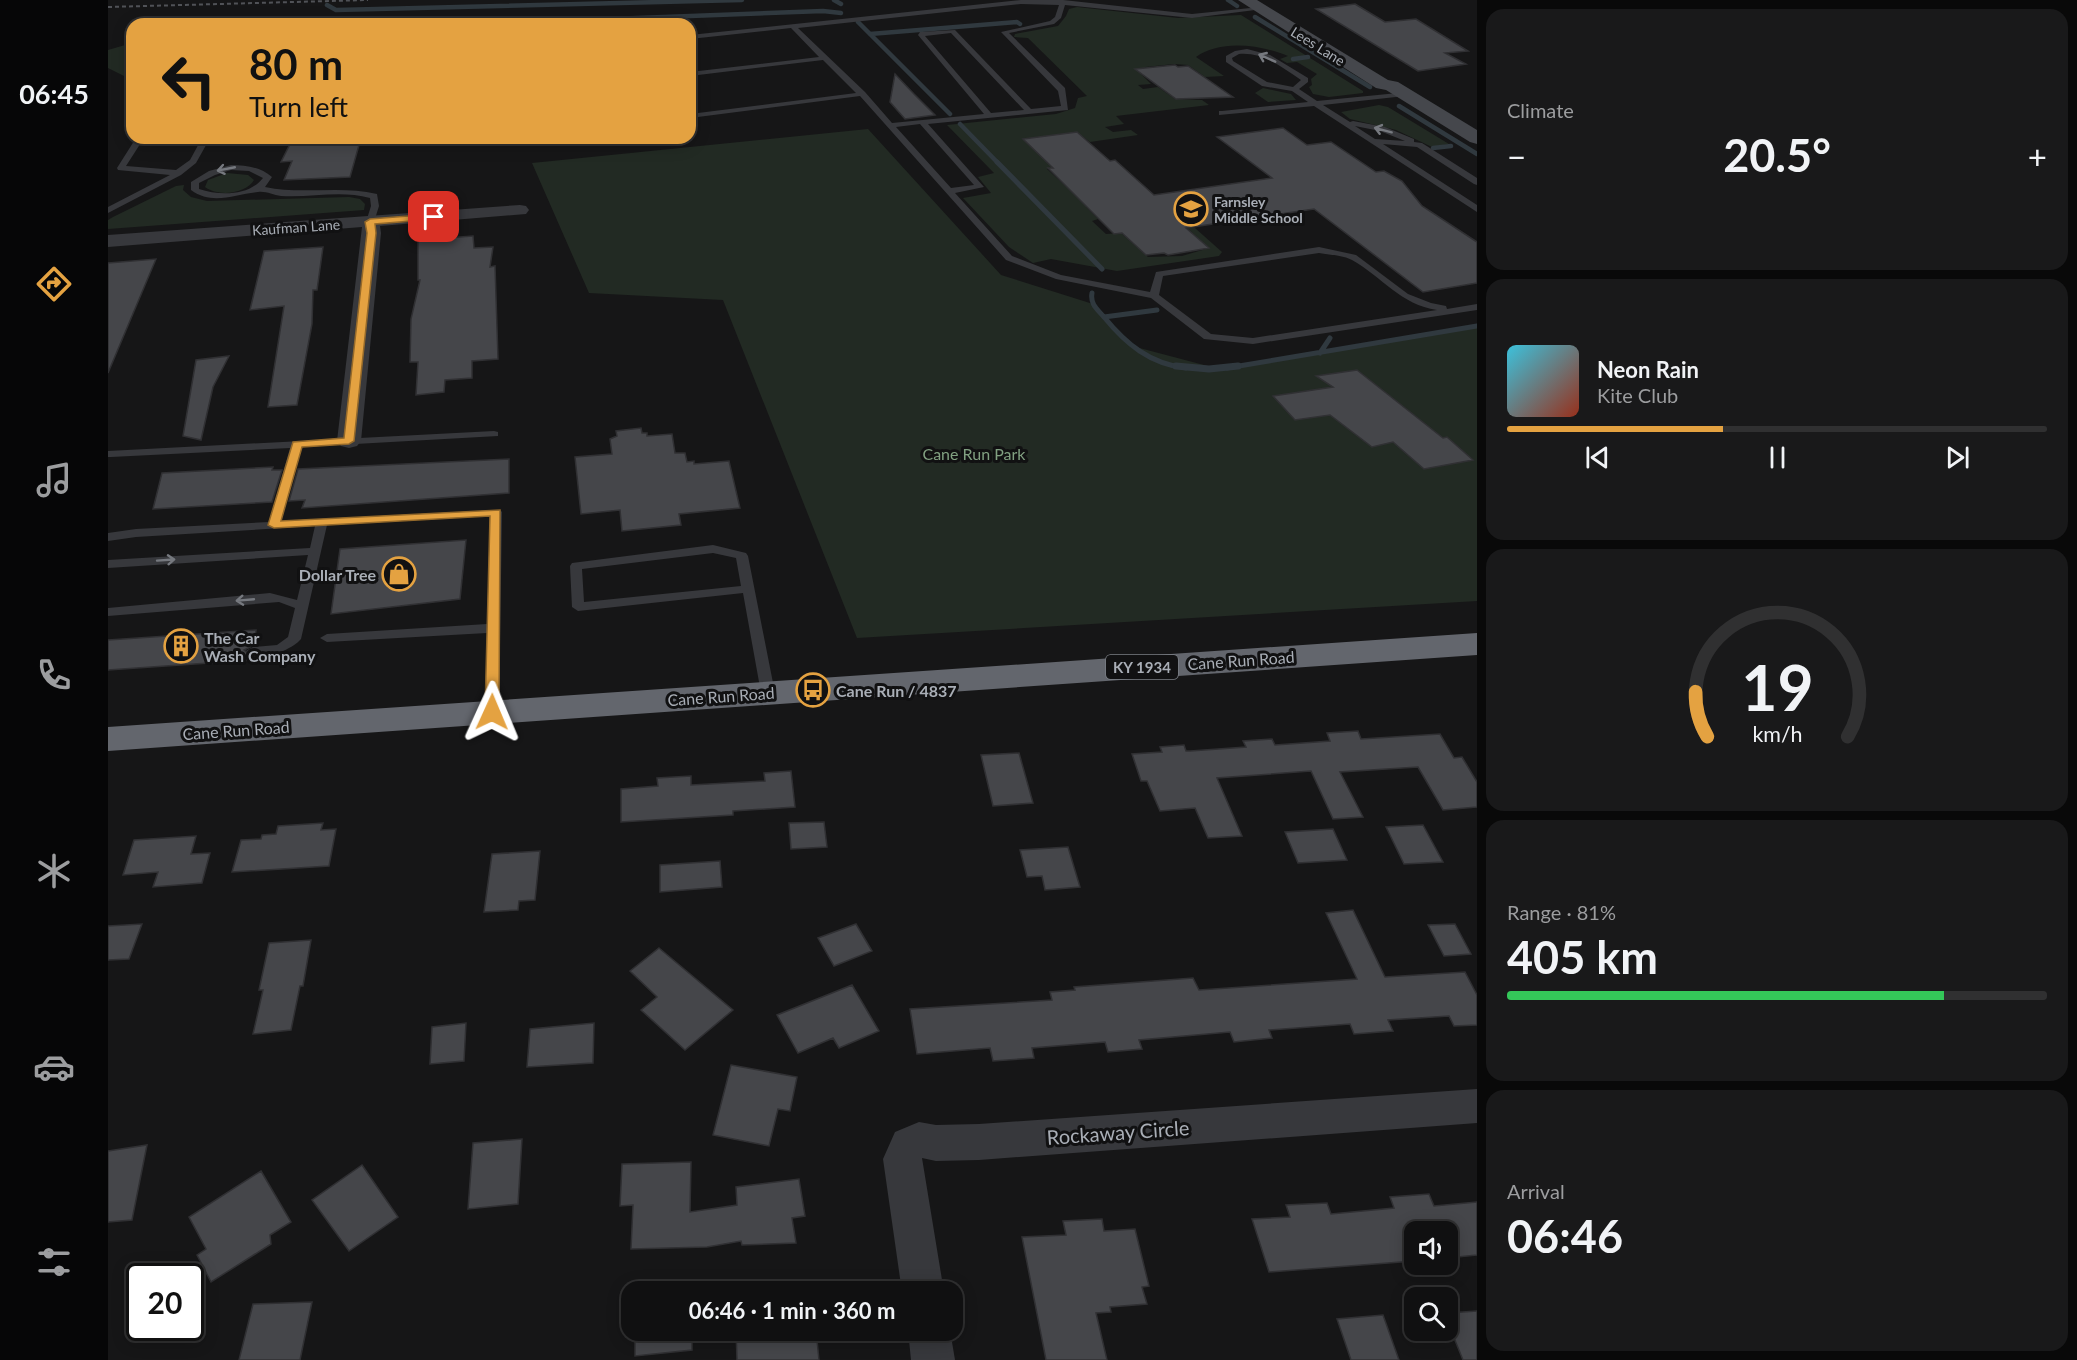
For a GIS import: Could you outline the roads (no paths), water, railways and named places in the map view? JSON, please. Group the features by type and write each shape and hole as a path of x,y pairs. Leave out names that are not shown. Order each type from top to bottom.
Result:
{"highway":[{"name":"Cane Run Road","path":"108,739 1475,647"}],"street":[{"name":"Lees Lane","path":"1254,3 1382,84 1398,90 1477,138"},
{"name":"Kaufman Lane","path":"108,241 520,210"},
{"path":"349,441 372,233 370,222"},
{"name":"Rockaway Circle","path":"921,1281 902,1159 909,1145 919,1140 936,1143 979,1142 1477,1106"},
{"path":"930,1341 933,1360"}],"lane":[{"path":"696,36 1004,2 1063,2 1192,16 1254,3"},
{"path":"890,125 1065,108 1062,90 1004,32 1052,23 1058,18 1063,2"},
{"path":"793,27 862,94 1008,258 1059,277 1154,296 1208,337 1253,341 1477,308"},
{"path":"989,115 920,34 953,31 1029,111"},
{"path":"1294,89 1305,80 1270,58 1245,52 1228,57 1230,62 1265,84 1294,89 1477,209"},
{"path":"696,73 825,58"},
{"path":"1222,113 1336,103 1398,90"},
{"path":"696,115 862,94"},
{"path":"922,122 980,187 949,192"},
{"path":"1345,122 1389,132 1419,145 1477,182"},
{"path":"1374,141 1419,145"},
{"path":"136,144 121,168 178,173"},
{"path":"108,210 178,173 193,161 203,144"},
{"path":"259,189 268,177 252,169 236,167 205,176 195,182 195,190 222,197 259,189 280,193 361,192 374,196 375,206 370,222"},
{"path":"1154,296 1159,274 1319,250 1353,257 1405,296 1429,306 1457,310"},
{"path":"111,454 494,434"},
{"path":"274,525 297,444"},
{"path":"108,537 136,533 496,512 492,712"},
{"path":"253,651 280,649 294,639 322,522"},
{"path":"747,589 578,607 576,566 714,549 742,556 768,693"},
{"path":"108,564 315,550"},
{"path":"108,612 270,597 281,598 302,606"},
{"path":"327,638 494,627"}],"waterway":[{"path":"327,5 336,10 742,0"},
{"path":"834,0 841,4"},
{"path":"1228,0 1237,6"},
{"path":"636,18 823,11 841,13"},
{"path":"1255,17 1370,87"},
{"path":"858,22 870,34"},
{"path":"870,34 1017,22 1020,24"},
{"path":"870,34 950,114"},
{"path":"1293,59 1308,57"},
{"path":"1399,106 1477,154"},
{"path":"960,124 998,163"},
{"path":"1433,148 1451,146"},
{"path":"997,162 1102,269"},
{"path":"1092,293 1092,300 1097,309 1130,344 1161,362 1186,368"},
{"path":"1104,317 1157,310"},
{"path":"1320,352 1477,326"},
{"path":"1320,352 1330,338"},
{"path":"1227,368 1320,352"},
{"path":"1176,366 1209,369 1238,366"}],"railway":[{"path":"108,7 368,0"}],"place":[{"name":"Farnsley Middle School","path":"1191,209"},
{"name":"Dollar Tree","path":"399,574"},
{"name":"The Car Wash Company","path":"181,646"},
{"name":"Cane Run / 4837","path":"813,690"}],"park label":[{"name":"Cane Run Park","path":"974,453"}]}
